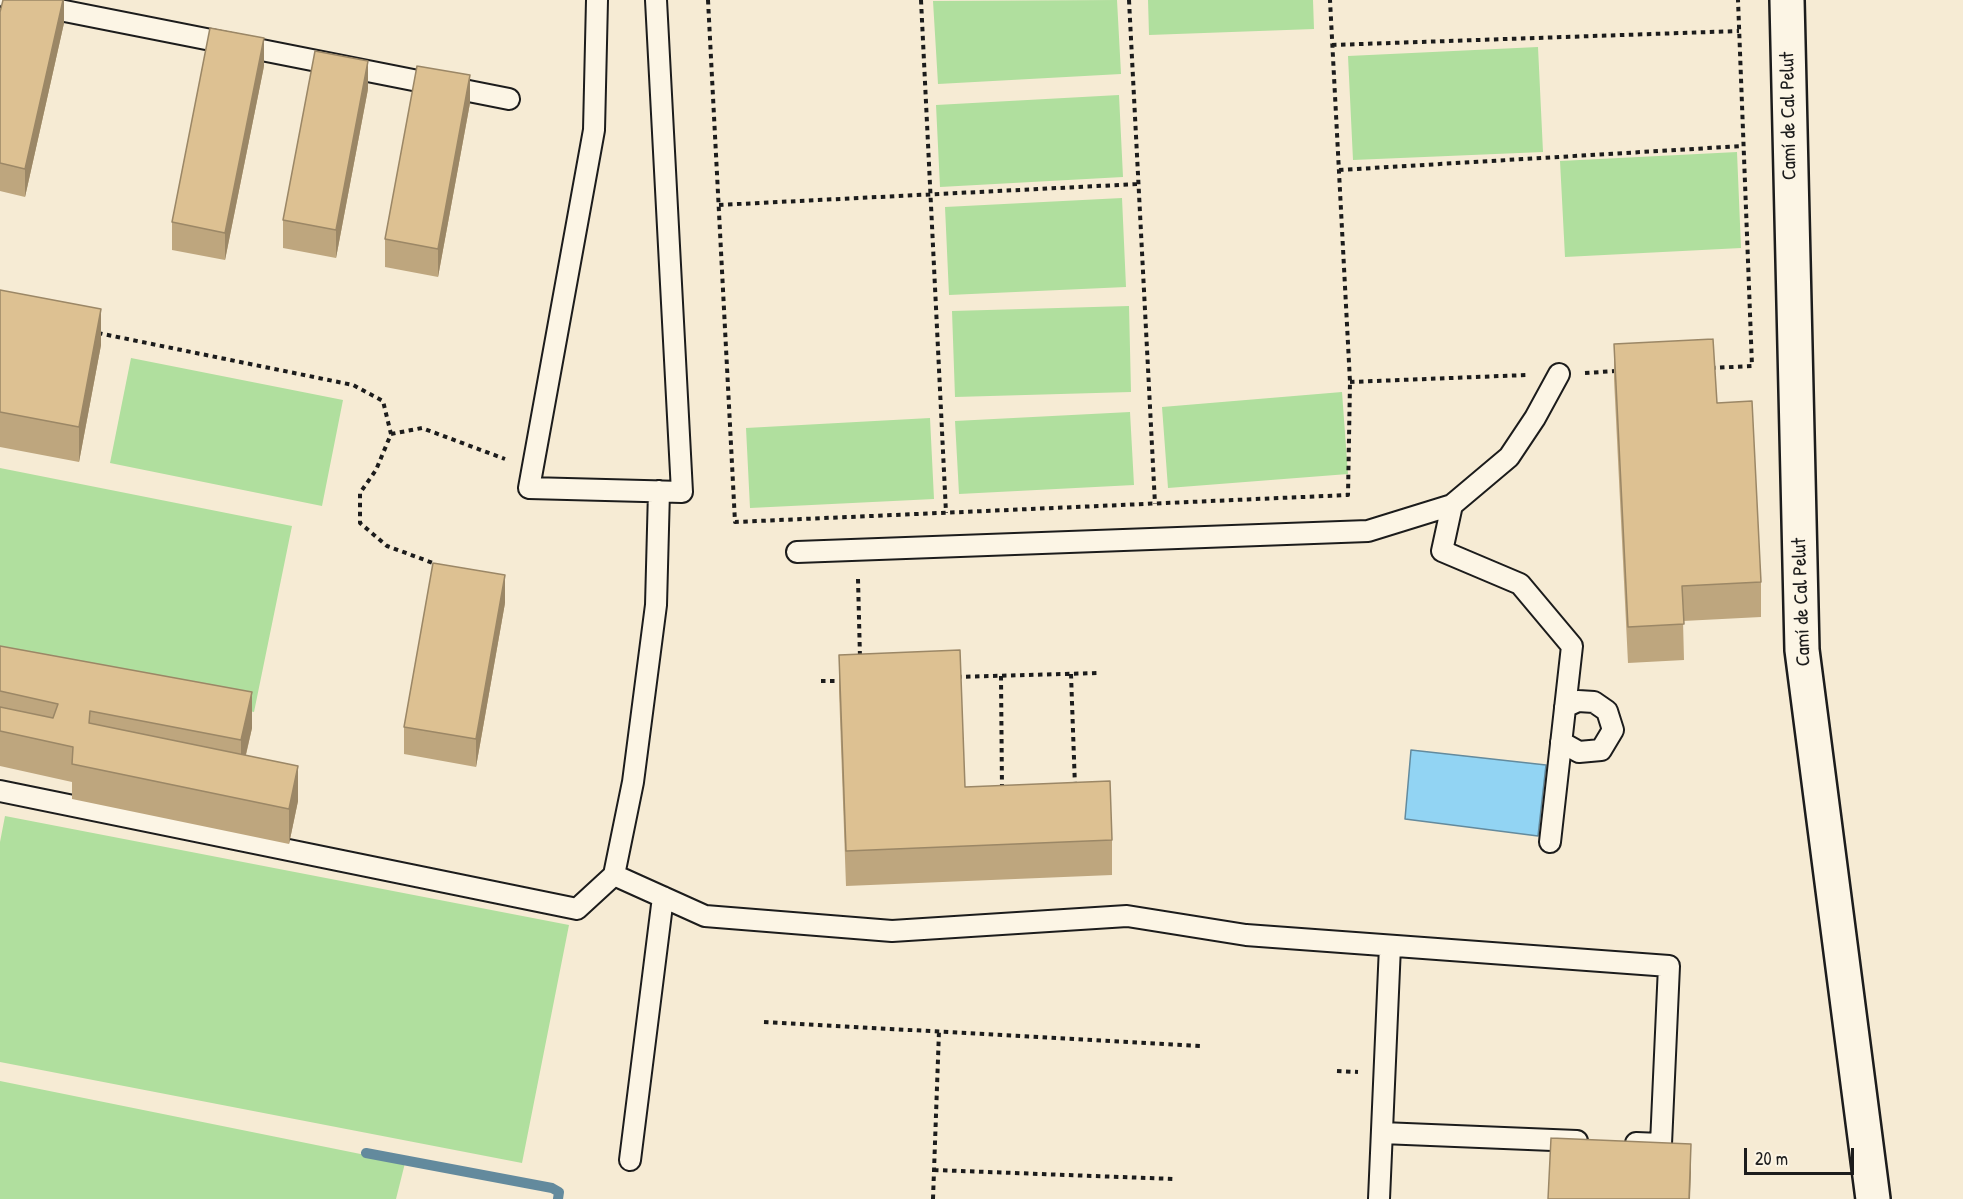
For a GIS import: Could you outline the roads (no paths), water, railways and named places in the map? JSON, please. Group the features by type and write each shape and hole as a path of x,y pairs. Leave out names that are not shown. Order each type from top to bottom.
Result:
{"street":[{"name":"Camí de Cal Pelut","path":"1787,0 1802,650 1873,1199"}],"lane":[{"path":"9,0 509,99"},
{"path":"597,0 594,130 529,488 682,492 656,0"},
{"path":"797,552 1368,531 1452,505 1509,457 1535,418 1559,374"},
{"path":"0,791 577,909 614,875 633,782 657,605 659,491"},
{"path":"1452,505 1442,551 1520,584 1572,646 1550,842"},
{"path":"1561,742 1579,752 1601,750 1613,730 1607,711 1594,702 1578,702 1565,707"},
{"path":"614,875 705,916 892,931 1127,916 1246,935 1669,966 1661,1144 1614,1142"},
{"path":"630,1160 663,897"},
{"path":"1379,1199 1390,946"},
{"path":"1382,1133 1591,1141"}],"water":[{"path":"1411,750 1546,765 1538,836 1405,819"}],"waterway":[{"path":"366,1153 552,1188 559,1192 558,1199"}]}
